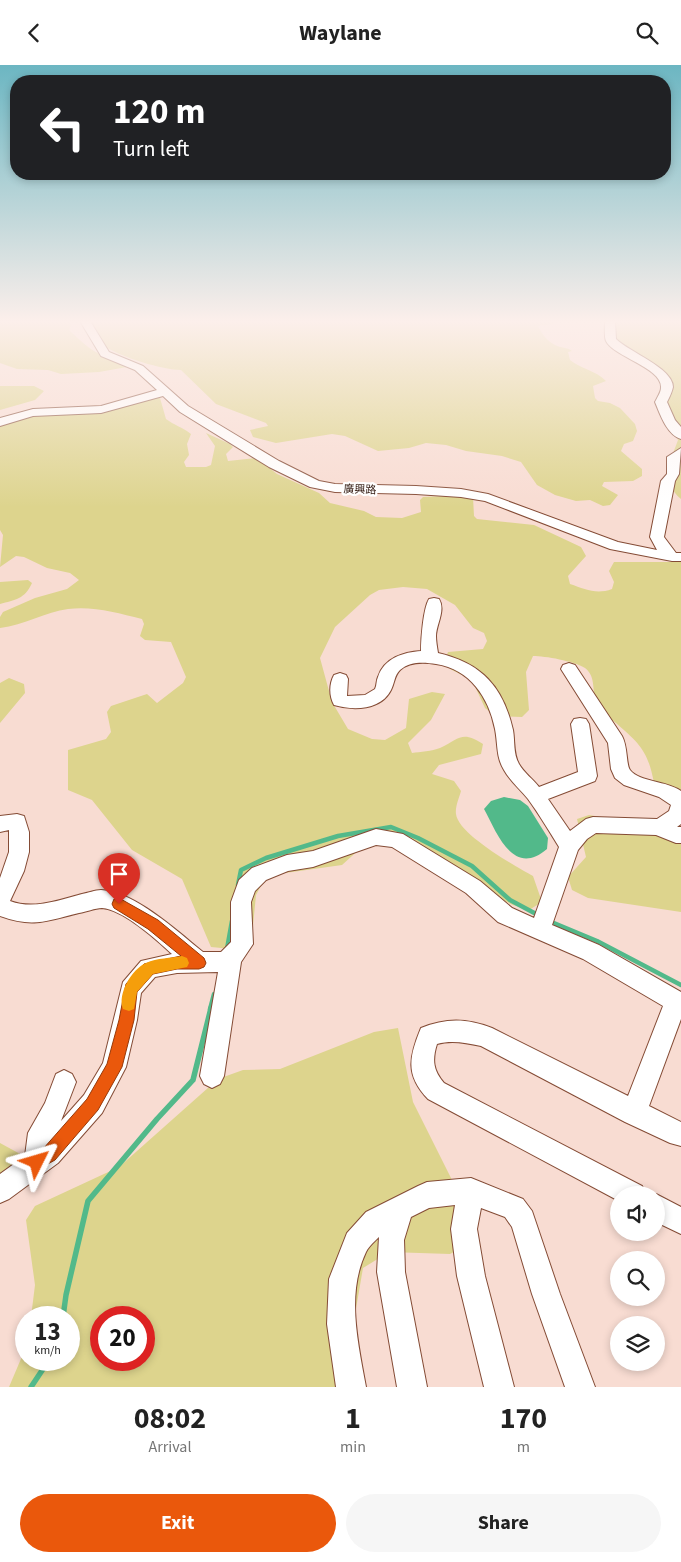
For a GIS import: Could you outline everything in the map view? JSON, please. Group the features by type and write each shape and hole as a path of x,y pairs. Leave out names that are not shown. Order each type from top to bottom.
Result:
{"street":[{"name":"廣興路","path":"154,383 184,409 266,459 315,484 335,488 461,493 488,498 615,546 676,557"},
{"path":"665,383 666,388 661,402 669,421 681,435"},
{"path":"0,422 11,416 26,413 108,408 163,391"},
{"path":"676,557 660,544 658,533 668,481 673,474 673,457 681,452"},
{"path":"430,658 428,634 432,623 434,603"},
{"path":"340,679 338,694 340,701 352,704 364,702 381,693 385,686 386,677 402,659 420,656 430,658 458,665 475,675 487,688 504,727 509,763 536,796 569,846"},
{"path":"569,669 617,743 620,771 626,778 636,783 668,791 677,797 680,805 679,813 674,820 658,827"},
{"path":"536,796 588,776 580,724"},
{"path":"0,824 6,822 17,823 20,831 17,865 0,897"},
{"path":"543,923 569,846 580,833 593,825 658,827 676,835 681,835"},
{"path":"0,1190 49,1154 93,1104 114,1067 126,1020 131,989 149,968 177,963 217,961 242,944 241,902 246,886 259,874 287,863 313,859 376,837 396,840 473,887 505,915 543,923 678,1003 634,1113"},
{"path":"0,902 3,908 20,914 37,914 101,899 119,904 217,961"},
{"path":"212,1076 217,961"},
{"path":"616,1186 436,1091 427,1082 422,1069 422,1050 429,1036 440,1031 462,1031 484,1036 679,1134"},
{"path":"37,1162 40,1133 55,1109 64,1082"},
{"path":"471,1191 464,1229 471,1276 499,1387"},
{"path":"351,1387 341,1324 343,1279 356,1242 375,1221 427,1195 471,1191 514,1208 523,1220 546,1294 580,1387"},
{"path":"400,1208 391,1240 391,1273 412,1387"},
{"path":"665,1212 681,1221"}],"shaded area":[{"path":"194,383 602,383 593,386 595,398 598,401 610,403 620,408 635,424 637,431 633,441 624,444 621,451 642,469 642,476 633,481 604,482 602,486 618,495 610,505 603,506 590,500 576,501 555,495 537,485 521,462 502,456 426,443 409,448 378,451 345,436 332,434 276,443 253,437 250,430 268,426 266,423 216,404"},
{"path":"668,383 681,383 681,499 674,492 668,478 668,471 678,440 661,407"},
{"path":"0,386 34,386 44,391 35,400 0,410"},
{"path":"154,397 160,398 166,419 191,434 187,444 189,455 184,462 186,467 206,467 211,465 215,446 206,433 233,447 226,454 228,461 257,458 277,474 319,493 330,503 364,511 376,517 402,518 421,512 420,500 423,497 469,495 473,497 474,516 477,519 534,525 581,547 586,556 568,576 570,584 591,591 612,589 614,582 609,571 614,562 681,562 681,800 654,783 649,763 642,749 599,707 595,699 591,676 585,668 559,659 533,656 526,672 529,710 522,717 495,716 485,708 472,680 450,669 445,660 448,652 483,649 487,641 484,633 473,628 455,605 427,589 403,587 379,590 370,595 335,627 320,658 332,702 348,729 372,739 385,740 406,728 409,699 432,692 445,694 431,720 408,743 412,753 437,749 461,737 470,737 483,744 481,754 439,765 432,774 454,781 461,791 456,811 459,822 466,831 488,849 533,876 542,902 529,910 513,905 437,869 403,840 372,838 342,865 278,874 263,882 256,895 252,936 243,950 211,947 182,879 132,850 92,800 68,790 68,750 106,739 111,732 107,712 111,706 147,694 157,703 183,683 186,677 171,642 145,640 140,636 144,624 142,619 87,608 68,609 0,628 0,617 3,612 35,598 67,589 79,580 70,573 47,568 24,557 16,556 0,567 3,535 0,530 0,422 122,407"},
{"path":"28,580 32,583 23,596 0,604 0,582"},
{"path":"9,678 24,684 25,693 0,723 0,683"},
{"path":"504,797 520,800 528,806 548,838 547,849 535,857 525,858 516,855 508,849 484,809 491,801"},
{"path":"589,815 679,830 681,827 681,912 588,898 572,890 568,877 586,857 577,819"},
{"path":"398,1028 413,1102 458,1192 464,1247 450,1254 389,1252 363,1268 348,1355 350,1387 9,1387 16,1371 80,1371 80,1306 32,1306 35,1285 26,1220 35,1206 119,1167 218,1079 243,1070 280,1069 374,1032"},
{"path":"0,1143 22,1155 24,1174 0,1196"}],"waterway":[{"path":"238,885 241,870 266,858 338,836 391,827 418,838 472,866 510,900 538,915"},
{"path":"227,949 232,921"},
{"path":"549,921 597,941 681,985"},
{"path":"210,1009 214,994"},
{"path":"64,1306 88,1201 157,1119 193,1080 211,1008"},
{"path":"31,1387 42,1371"}],"slow traffic":[{"path":"129,1004 131,989 149,968 182,963"}],"route":[{"path":"37,1162 49,1154 93,1104 114,1067 126,1020 131,989 149,968 177,963 199,963 153,924 119,904"}]}
